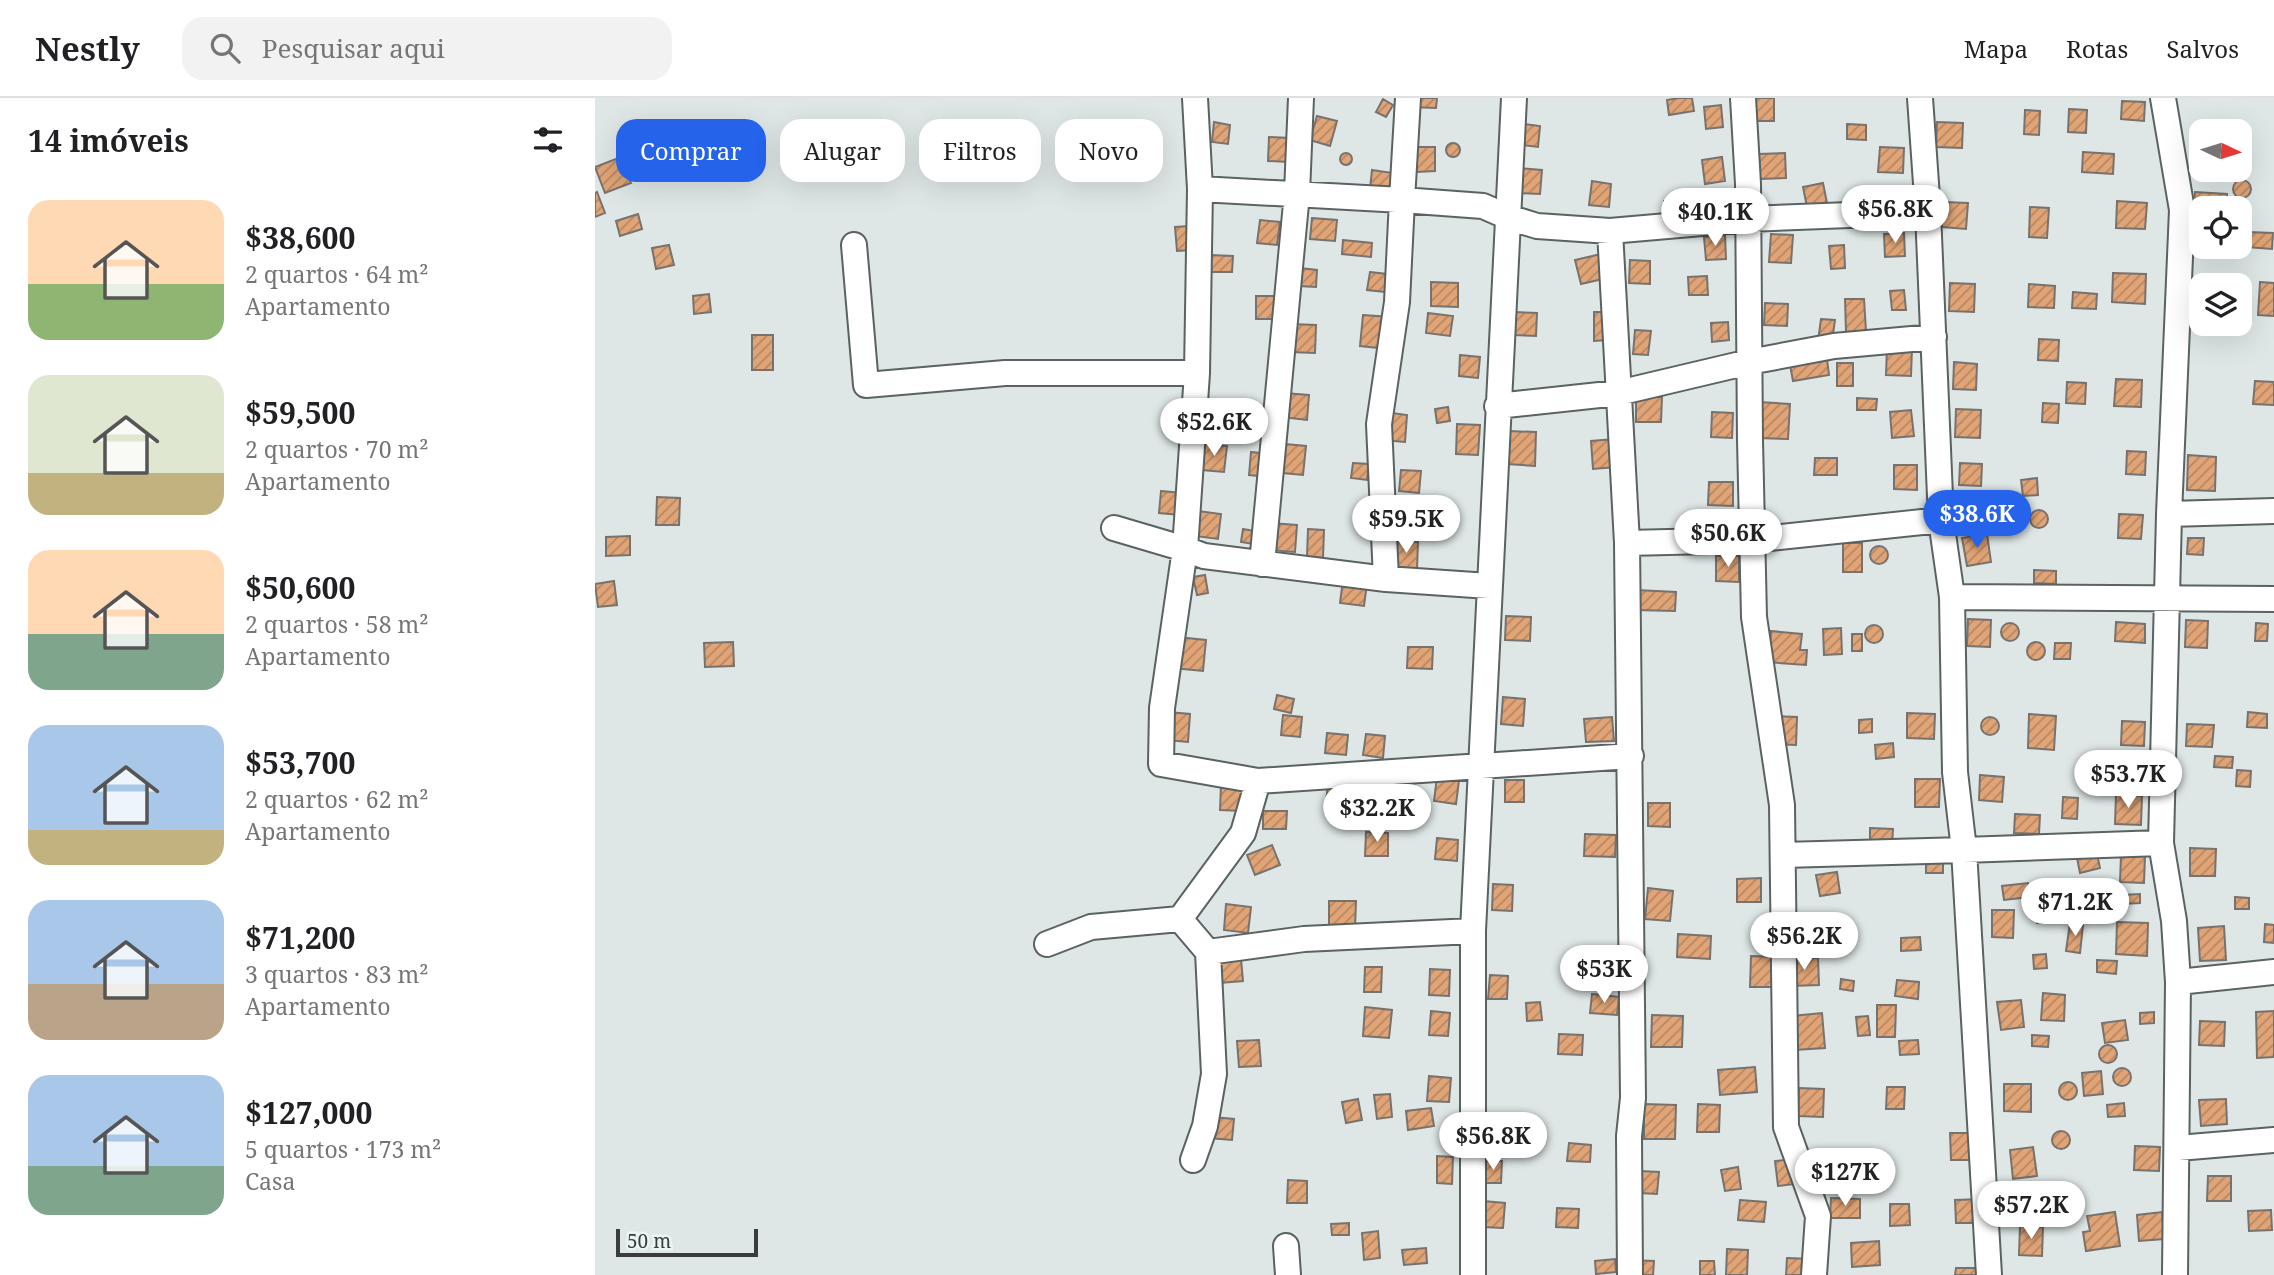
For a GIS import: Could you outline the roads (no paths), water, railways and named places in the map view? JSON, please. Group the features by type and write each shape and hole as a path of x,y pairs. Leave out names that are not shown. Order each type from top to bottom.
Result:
{"street":[{"path":"1195,98 1200,189 1197,373 1185,549 1162,708 1161,764 1258,781 1631,756"},
{"path":"1262,564 1297,193 1300,98"},
{"path":"1385,579 1379,424 1397,302 1408,98"},
{"path":"1473,1275 1473,931 1514,98"},
{"path":"1743,98 1748,219 1754,617 1782,805 1786,1127 1818,1216 1814,1275"},
{"path":"1920,98 1928,212 1941,520 1952,597 1955,772 1964,850 1989,1275"},
{"path":"2163,98 2182,210 2169,514 2161,843 2173,922 2178,982 2175,1275"},
{"path":"1200,189 1483,206 1537,226 1610,231 1748,219 1928,212"},
{"path":"1610,231 1627,543 1633,1098 1629,1136 1630,1275"},
{"path":"854,245 866,385 1005,373 1197,373"},
{"path":"1497,406 1618,393 1749,362 1834,346 1934,337"},
{"path":"2169,514 2274,511"},
{"path":"1627,543 1752,540 1941,520"},
{"path":"1114,528 1204,556 1385,579 1489,586"},
{"path":"1952,597 2274,598"},
{"path":"1047,944 1090,927 1180,919 1243,833 1258,781"},
{"path":"1783,855 2161,843"},
{"path":"1180,919 1208,952 1214,1074 1205,1126 1193,1160"},
{"path":"1208,952 1304,939 1473,931"},
{"path":"2178,982 2274,972"},
{"path":"2178,1148 2274,1140"},
{"path":"1286,1247 1288,1275"}]}
